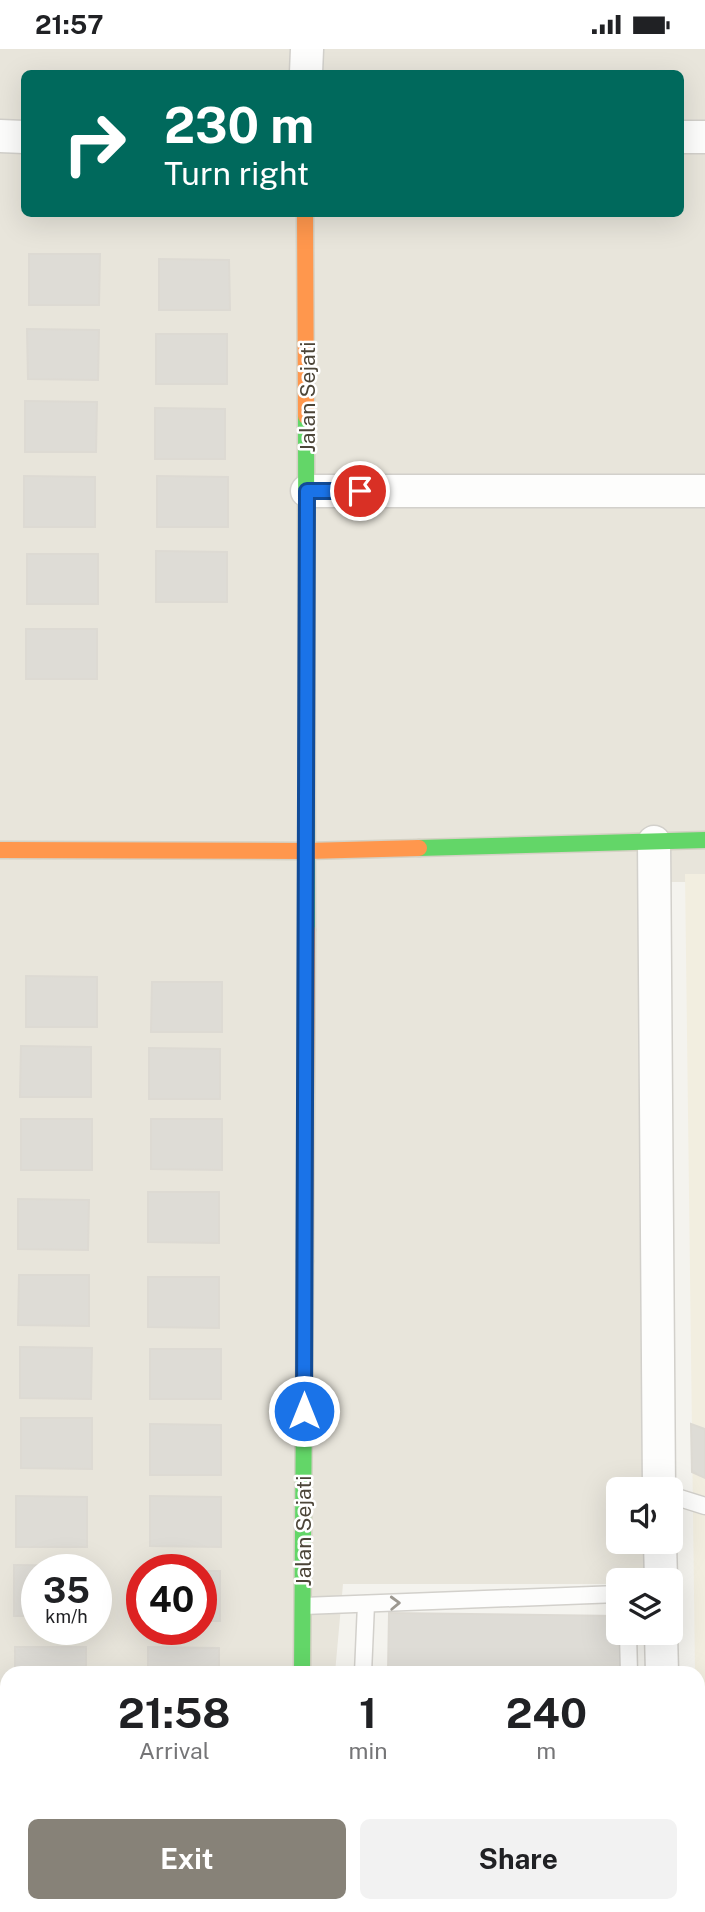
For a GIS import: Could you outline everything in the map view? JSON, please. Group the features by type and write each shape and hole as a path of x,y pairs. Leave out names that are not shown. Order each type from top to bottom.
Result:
{"street":[{"path":"306,70 307,49"},
{"path":"0,136 21,137"},
{"path":"684,137 705,137"},
{"name":"Jalan Sejati","path":"302,1666 307,851 305,217"},
{"path":"307,491 705,491"},
{"path":"0,850 307,851 705,840"},
{"path":"654,842 659,1477"},
{"path":"661,1645 662,1666"}],"lane":[{"path":"683,1499 705,1506"},
{"path":"303,1606 606,1594"},
{"path":"363,1666 366,1604"},
{"path":"628,1645 629,1666"}],"shaded area":[{"path":"0,49 705,49 705,882 645,882 648,1477 606,1477 606,1554 648,1554 648,1568 606,1568 606,1584 343,1584 336,1666 0,1666"},
{"path":"685,874 705,874 705,1666 695,1666"}],"building":[{"path":"29,254 100,254 99,305 29,305"},
{"path":"159,259 229,260 230,310 159,310"},
{"path":"27,329 99,330 98,380 28,379"},
{"path":"156,334 227,334 227,384 156,384"},
{"path":"25,401 97,402 96,452 25,452"},
{"path":"155,408 225,409 225,459 155,459"},
{"path":"24,476 95,477 95,527 24,527"},
{"path":"157,476 228,477 228,527 157,527"},
{"path":"156,551 227,552 227,602 156,602"},
{"path":"27,554 98,554 98,604 27,604"},
{"path":"26,629 97,629 97,679 26,679"},
{"path":"26,976 97,977 97,1027 26,1027"},
{"path":"152,982 222,982 222,1032 151,1032"},
{"path":"21,1046 91,1047 91,1097 20,1097"},
{"path":"149,1048 220,1049 220,1099 149,1099"},
{"path":"21,1119 92,1119 92,1170 21,1170"},
{"path":"151,1119 222,1119 222,1170 151,1169"},
{"path":"148,1192 219,1192 219,1243 148,1242"},
{"path":"18,1199 89,1200 88,1250 18,1249"},
{"path":"19,1275 89,1275 89,1326 18,1325"},
{"path":"148,1277 219,1277 219,1328 148,1327"},
{"path":"20,1347 92,1348 91,1399 20,1398"},
{"path":"150,1349 221,1349 221,1399 150,1399"},
{"path":"21,1418 92,1418 92,1469 21,1468"},
{"path":"150,1424 221,1425 221,1475 150,1475"},
{"path":"691,1424 705,1429 705,1478 692,1472"},
{"path":"16,1496 87,1497 87,1547 16,1547"},
{"path":"150,1496 221,1497 221,1547 150,1546"},
{"path":"14,1565 21,1565 21,1616 14,1616"},
{"path":"217,1571 220,1571 220,1621 217,1621"},
{"path":"389,1613 606,1616 606,1645 622,1645 621,1666 388,1666"},
{"path":"15,1647 86,1647 86,1666 15,1666"},
{"path":"148,1647 219,1648 219,1666 148,1666"}],"traffic: fast":[{"path":"306,416 307,930"},
{"path":"419,848 705,840"},
{"path":"302,1666 305,1261"}],"traffic: slow":[{"path":"305,217 306,416"},
{"path":"0,850 307,851 419,848"},
{"path":"305,1261 307,930"}],"route":[{"path":"304,1411 307,491 360,491"}]}
